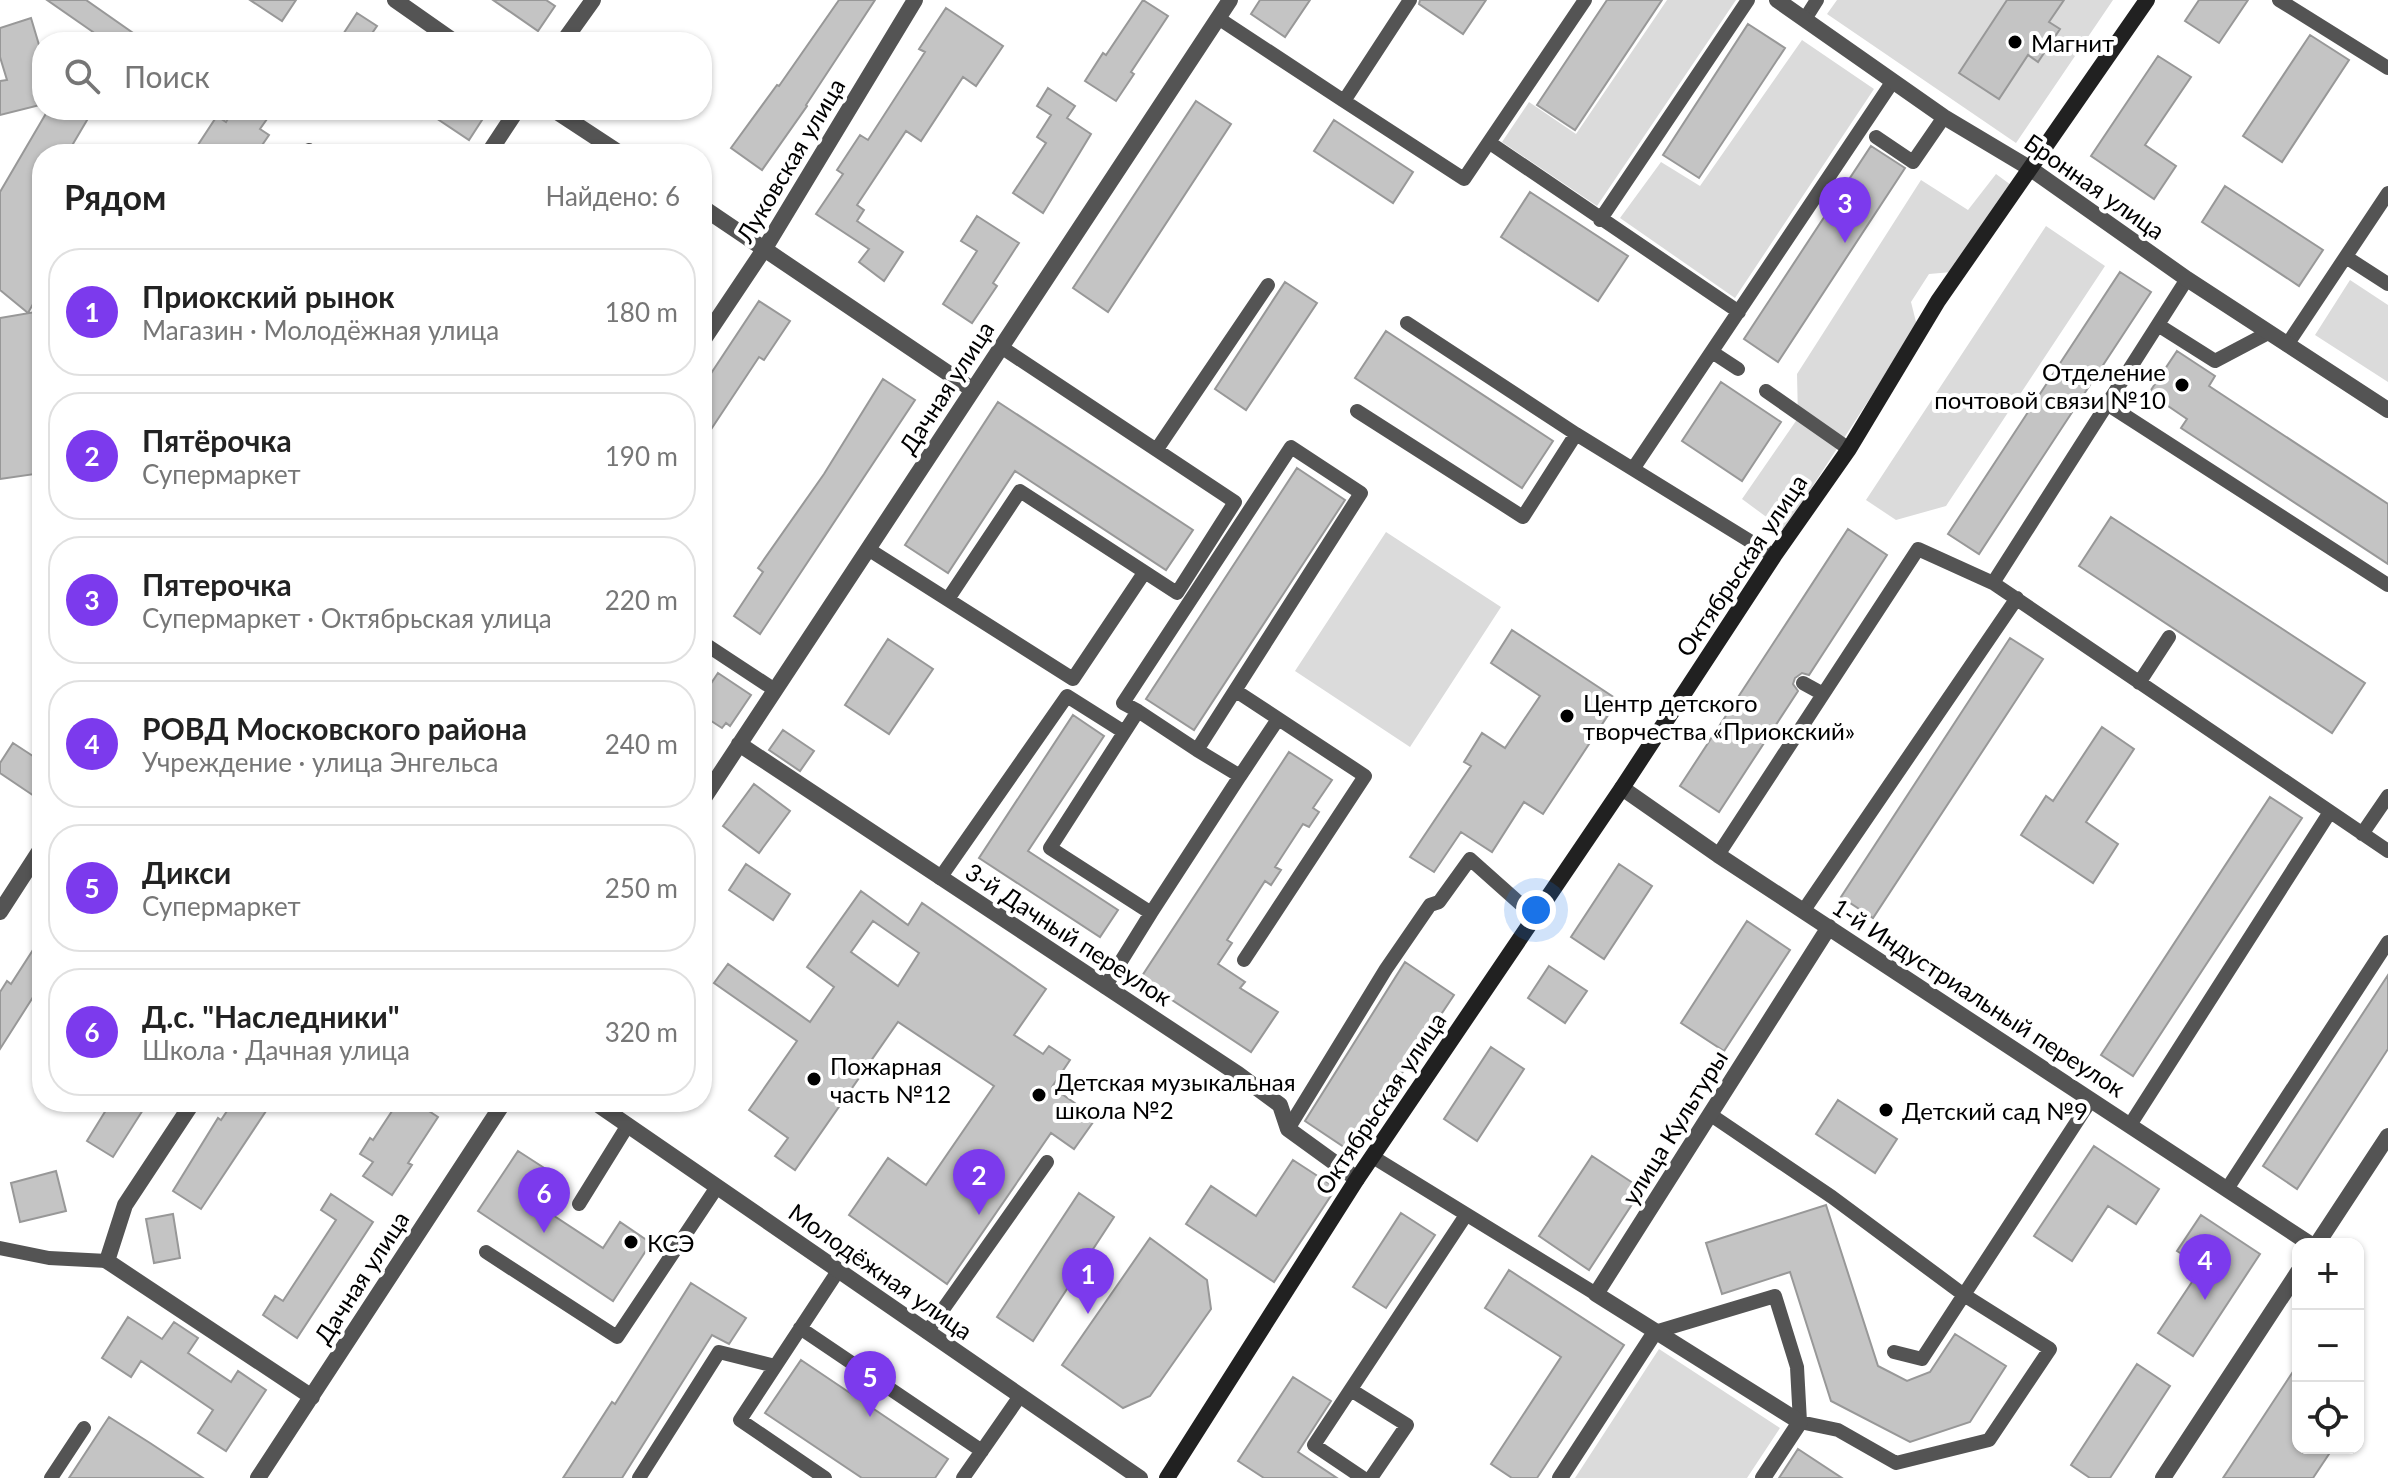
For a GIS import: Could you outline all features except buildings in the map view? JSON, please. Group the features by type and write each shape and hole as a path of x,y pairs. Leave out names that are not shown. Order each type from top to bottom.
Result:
{"main road":[{"name":"Октябрьская улица","path":"1167,1478 1357,1179 1849,449 1938,301 2147,0"}],"street":[{"path":"395,0 441,32"},
{"path":"570,32 593,0"},
{"name":"Луковская улица","path":"712,327 765,248 915,0"},
{"name":"Дачная улица","path":"712,786 1230,0"},
{"name":"Бронная улица","path":"1777,0 1944,117 2031,169 2187,279 2388,410"},
{"path":"495,144 510,120"},
{"path":"569,120 606,144"},
{"path":"712,214 973,390"},
{"name":"3-й Дачный переулок","path":"739,744 1238,1074 1280,1105 1288,1129 1357,1179"},
{"name":"1-й Индустриальный переулок","path":"1622,788 1718,855 2301,1238"},
{"path":"0,912 32,862"},
{"name":"улица Культуры","path":"1596,1294 1829,927"},
{"path":"186,1112 125,1205 107,1261 312,1397"},
{"name":"Дачная улица","path":"258,1478 497,1112"},
{"name":"Молодёжная улица","path":"609,1112 1140,1478"},
{"path":"2321,1238 2388,1136"},
{"path":"2163,1478 2292,1281"},
{"path":"1596,1294 1800,1422 1763,1478"},
{"path":"1560,1478 1655,1332"}],"lane":[{"path":"1344,101 1410,0"},
{"path":"1218,18 1464,179 1585,0"},
{"path":"1600,220 1748,0"},
{"path":"1805,19 1817,0"},
{"path":"2279,0 2388,68"},
{"path":"1633,469 1893,81"},
{"path":"1876,137 1913,162 1944,117"},
{"path":"1490,143 1739,312"},
{"path":"2287,345 2388,193"},
{"path":"2346,257 2388,284"},
{"path":"1993,583 2187,279"},
{"path":"1157,449 1268,285"},
{"path":"1407,323 1576,434 1774,556"},
{"path":"2158,325 2215,361 2268,333"},
{"path":"948,599 1020,491 1177,593 1235,502 1001,347"},
{"path":"1712,352 1738,369"},
{"path":"1766,391 1849,449"},
{"path":"2107,404 2388,585"},
{"path":"1357,411 1523,517 1576,434"},
{"path":"1197,750 1361,493 1291,447 1123,703 1138,711 1197,750 1240,776"},
{"path":"868,549 1073,679 1144,573"},
{"path":"1718,855 1918,549 1993,583 2017,598 2388,851"},
{"path":"1804,910 2017,598"},
{"path":"2139,683 2169,637"},
{"path":"712,649 775,690"},
{"path":"1803,683 1823,694"},
{"path":"1236,691 1365,776 1244,960"},
{"path":"940,878 1067,696 1124,732"},
{"path":"1138,711 1050,848 1151,913"},
{"path":"1105,987 1278,719"},
{"path":"2362,834 2388,796"},
{"path":"2130,1125 2330,812"},
{"path":"1288,1129 1386,969 1430,905 1439,902 1470,859 1534,916"},
{"path":"2227,1189 2388,942"},
{"path":"1894,1352 1922,1359 2091,1100"},
{"path":"1655,1332 1775,1296 1797,1367 1800,1422 1838,1430 1896,1463 1989,1440 2050,1349 1964,1295 1832,1197 1711,1115"},
{"path":"579,1204 628,1125"},
{"path":"1373,1157 1596,1294"},
{"path":"927,1332 1047,1162"},
{"path":"486,1252 617,1337 717,1187"},
{"path":"1363,1478 1314,1445 1466,1215"},
{"path":"0,1248 49,1258 107,1261"},
{"path":"825,1478 740,1420 838,1271"},
{"path":"800,1328 982,1451"},
{"path":"639,1478 719,1352 775,1366"},
{"path":"1351,1390 1407,1425 1371,1478"},
{"path":"963,1478 1020,1396"},
{"path":"51,1478 84,1428"}],"shaded area":[{"path":"1667,0 1736,0 1597,206 1502,142 1529,102 1576,134"},
{"path":"1837,0 2113,0 2016,143 1827,14"},
{"path":"1802,40 1874,89 1735,298 1620,218 1661,162 1700,186"},
{"path":"1996,174 2011,185 1952,272 1929,274 1911,302 1917,326 1784,530 1742,499 1798,418 1797,374 1921,180 1968,210"},
{"path":"2046,226 2105,266 1946,506 1896,520 1866,500"},
{"path":"2350,280 2388,305 2388,382 2315,335"},
{"path":"1386,532 1501,607 1410,747 1295,671"},
{"path":"1659,1349 1780,1428 1747,1478 1575,1478"}],"place":[{"name":"Магнит","path":"2015,42"},
{"name":"Пятерочка","path":"1845,243"},
{"name":"Отделение почтовой связи №10","path":"2182,385"},
{"name":"Центр детского творчества «Приокский»","path":"1567,716"},
{"name":"Пожарная часть №12","path":"814,1079"},
{"name":"Детская музыкальная школа №2","path":"1039,1095"},
{"name":"Детский сад №9","path":"1886,1110"},
{"name":"Пятёрочка","path":"979,1215"},
{"name":"Д.с. \"Наследники\"","path":"544,1233"},
{"name":"КСЭ","path":"631,1242"},
{"name":"РОВД Московского района","path":"2205,1300"},
{"name":"Приокский рынок","path":"1088,1314"},
{"name":"Дикси","path":"870,1417"}]}
